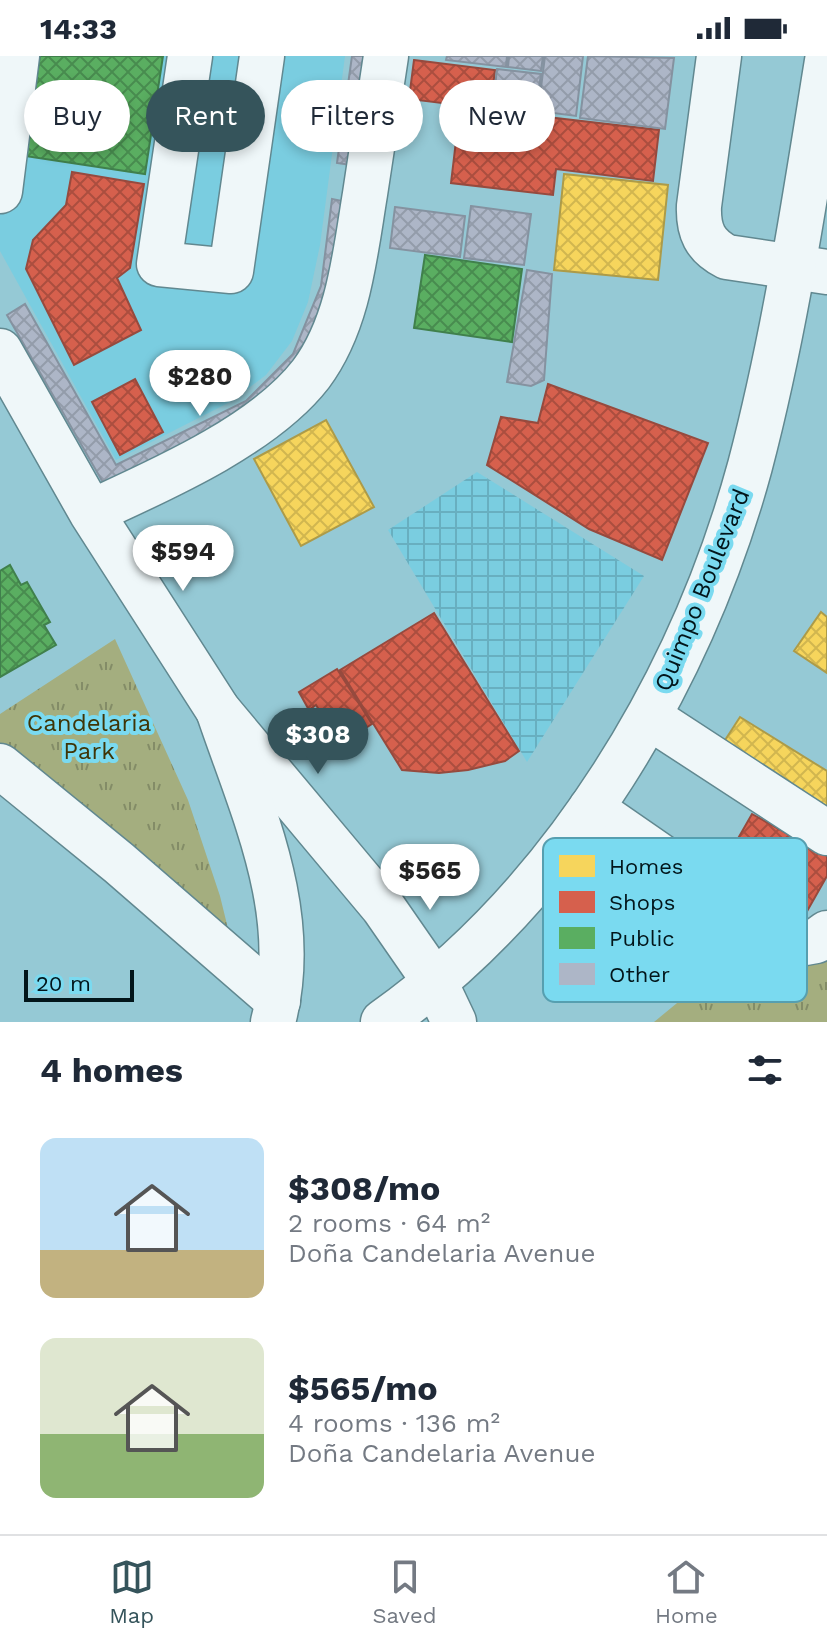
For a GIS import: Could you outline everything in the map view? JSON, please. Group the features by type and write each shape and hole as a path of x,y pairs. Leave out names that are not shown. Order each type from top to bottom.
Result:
{"street":[{"path":"190,56 159,264 231,271 262,56"},
{"path":"91,512 165,478 254,425 311,373 334,329 351,277 386,56"},
{"path":"719,56 699,206 703,236 713,250 727,257 810,269"},
{"name":"Quimpo Boulevard","path":"567,838 591,808 649,717 685,648 749,470 768,397 810,269 827,61"},
{"path":"0,191 10,76"},
{"path":"0,351 91,512 218,710 383,907 435,982 454,1022"},
{"path":"218,710 267,856 279,902 284,944 282,983 276,1012"},
{"path":"649,717 827,833"},
{"path":"0,766 119,863 276,1012"},
{"path":"591,808 634,838"},
{"name":"Quimpo Boulevard","path":"383,1022 435,982 523,893 543,868"},
{"path":"807,943 816,941 827,933"}],"shaded area":[{"path":"0,56 345,56 342,80 281,80 281,152 332,152 320,245 308,302 292,341 266,375 230,402 116,460 0,251"},
{"path":"477,472 644,576 527,762 388,530"}],"green space":[{"name":"Candelaria Park","path":"115,639 188,800 220,896 233,949 0,747 0,714"},
{"path":"827,956 827,1022 654,1022 678,1002 807,1002 807,962 813,963"}],"building: Homes":[{"path":"564,174 668,185 658,280 554,270"},
{"path":"326,420 374,507 301,546 254,459"},
{"path":"821,612 827,617 827,673 794,651"},
{"path":"740,717 827,771 827,822 718,751"}],"building: Shops":[{"path":"414,60 495,70 494,80 439,80 439,103 423,101 423,80 411,80"},
{"path":"555,118 659,130 653,181 556,169 553,195 451,183 455,152 555,152"},
{"path":"72,172 144,184 130,268 117,278 141,330 74,365 26,269 33,240 66,205"},
{"path":"135,379 163,432 120,455 92,402"},
{"path":"548,384 708,443 662,560 589,529 487,465 501,417 538,423"},
{"path":"434,613 519,751 505,761 439,773 402,770 340,670"},
{"path":"337,669 372,724 340,744 316,705 309,710 299,692"},
{"path":"752,814 795,838 738,838"},
{"path":"807,845 827,856 827,876 807,911"}],"building: Public":[{"path":"40,56 163,56 159,80 146,80 148,152 145,174 25,156 26,152 130,152 130,80 36,80"},
{"path":"425,255 522,269 512,342 414,328"},
{"path":"10,565 21,585 27,582 50,622 44,625 56,645 0,677 0,571"}],"building: Other":[{"path":"352,56 374,56 371,80 349,80"},
{"path":"447,56 507,56 506,67 446,60"},
{"path":"509,56 543,56 541,71 508,67"},
{"path":"545,56 583,56 576,116 555,113 555,80 542,80"},
{"path":"588,56 674,58 665,129 580,118"},
{"path":"497,69 541,74 540,80 496,80"},
{"path":"339,152 360,152 358,166 337,163"},
{"path":"332,199 352,203 303,368 169,460 105,486 7,315 25,304 116,465 246,401 293,354 321,286"},
{"path":"471,206 531,214 524,265 464,258"},
{"path":"395,207 465,216 460,257 390,248"},
{"path":"527,270 552,274 544,380 531,386 507,382"}]}
